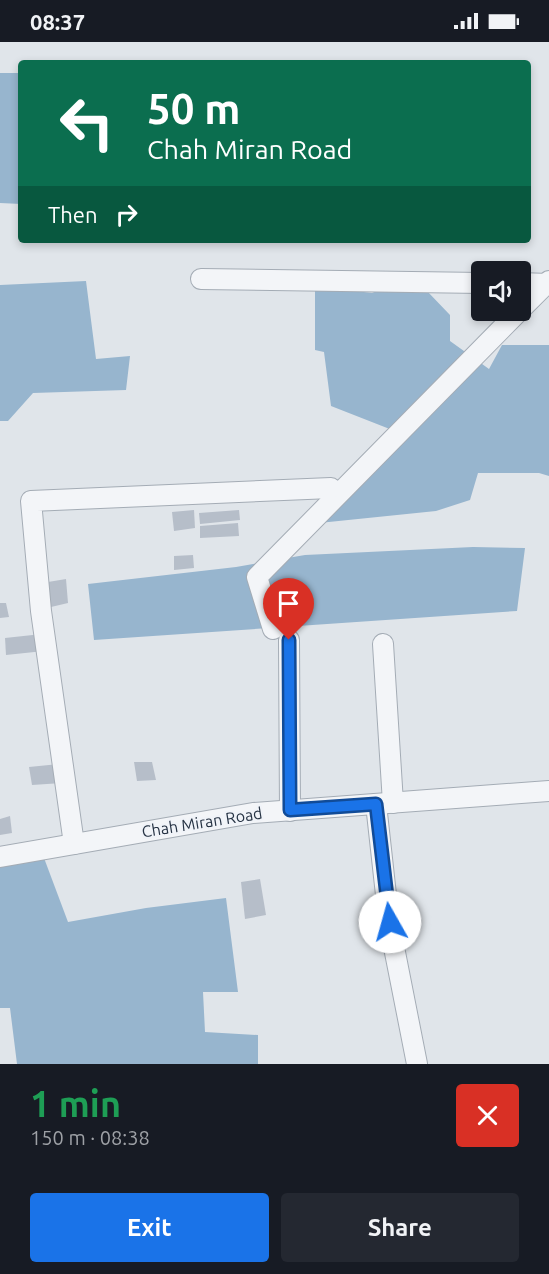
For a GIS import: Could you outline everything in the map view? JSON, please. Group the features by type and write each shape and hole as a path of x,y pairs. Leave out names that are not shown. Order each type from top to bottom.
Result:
{"street":[{"path":"201,279 471,283"},
{"path":"531,284 548,283"},
{"path":"531,299 548,283"},
{"path":"290,810 281,634 257,577 509,321"},
{"path":"74,844 41,611 31,501 331,488"},
{"path":"383,644 384,803 390,922 417,1064"},
{"name":"Chah Miran Road","path":"0,857 201,821 290,810 549,792"}],"water":[{"path":"0,73 18,73 18,204 0,203"},
{"path":"86,281 96,359 130,356 126,390 33,393 8,421 0,421 0,285"},
{"path":"315,286 372,293 390,286 427,291 450,315 450,341 489,369 502,345 549,345 549,476 539,473 478,473 470,500 436,511 319,523 405,435 331,406 324,352 315,350"},
{"path":"473,547 525,548 517,611 94,640 88,584 236,567 305,555"},
{"path":"44,858 68,922 146,908 226,898 238,992 203,992 205,1032 258,1035 258,1064 17,1064 10,1008 0,1008 0,866"}],"building":[{"path":"194,510 195,528 174,531 172,512"},
{"path":"239,510 240,520 200,524 199,513"},
{"path":"238,523 239,536 200,538 200,526"},
{"path":"193,555 194,568 174,570 174,556"},
{"path":"66,579 68,603 51,607 48,582"},
{"path":"0,603 6,603 9,617 0,618"},
{"path":"42,634 44,651 6,655 5,638"},
{"path":"134,762 152,762 156,780 137,781"},
{"path":"59,764 62,783 32,785 29,767"},
{"path":"10,816 12,833 0,835 0,819"},
{"path":"260,879 266,915 245,919 241,882"}],"route":[{"path":"289,640 290,810 376,804 390,922"}]}
